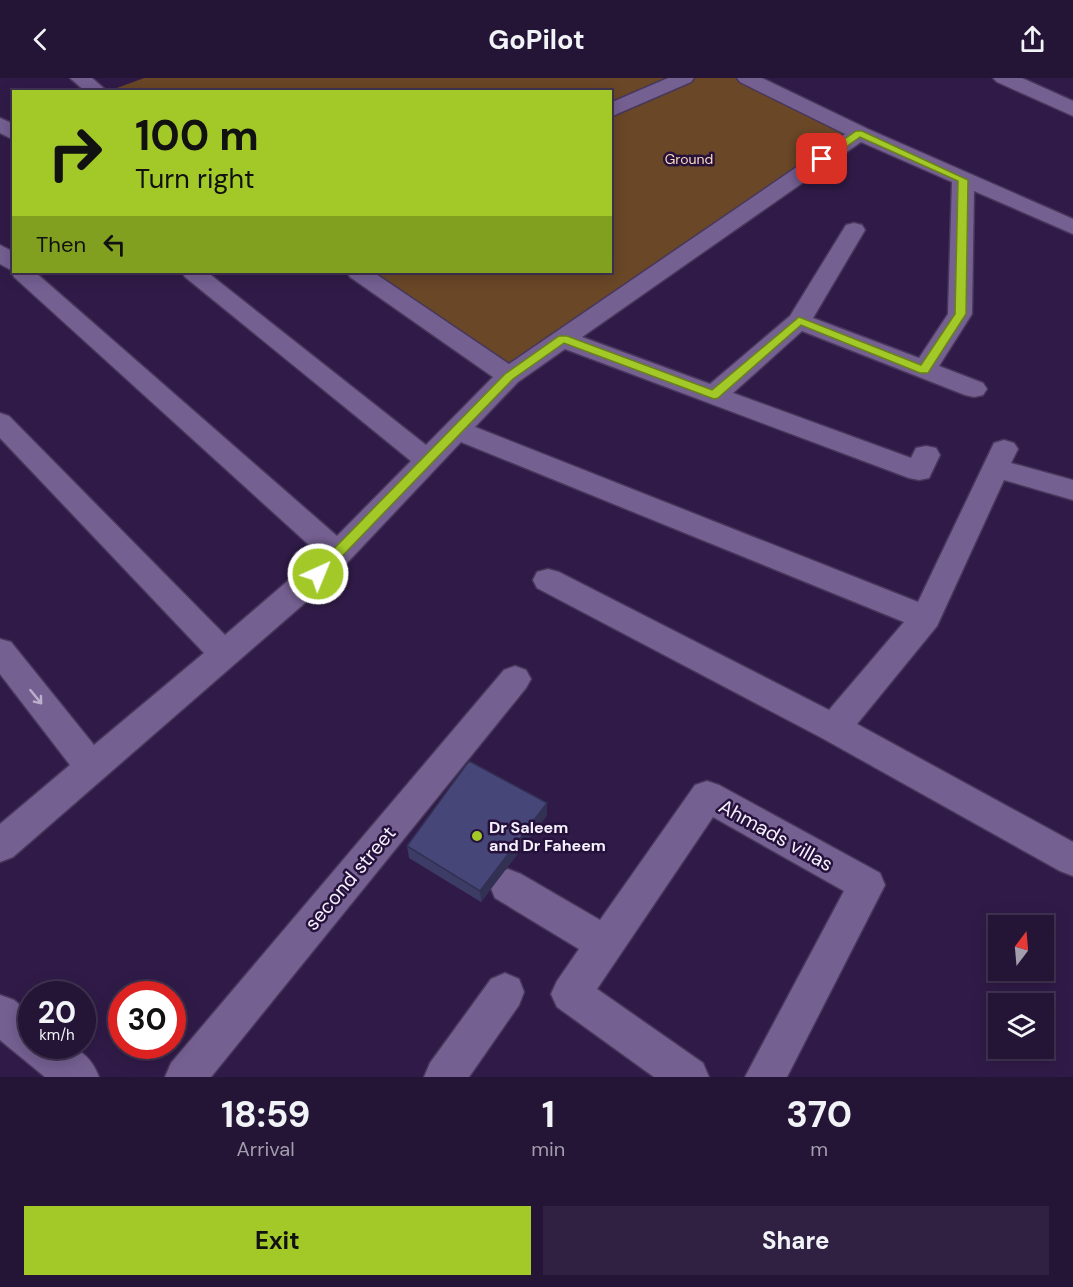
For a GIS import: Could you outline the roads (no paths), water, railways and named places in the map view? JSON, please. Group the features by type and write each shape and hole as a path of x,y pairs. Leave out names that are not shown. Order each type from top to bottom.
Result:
{"main road":[{"path":"1004,78 1073,109"},
{"path":"1040,78 1073,92"}],"street":[{"path":"80,78 96,90"},
{"path":"612,110 684,78"},
{"path":"747,78 860,133 1073,227"},
{"path":"0,846 318,574 509,376 860,133"},
{"path":"924,370 960,314 963,180"},
{"path":"714,395 799,321 854,230"},
{"path":"0,252 12,266"},
{"path":"18,273 337,553"},
{"path":"194,273 427,460"},
{"path":"359,273 509,376"},
{"path":"799,321 974,389"},
{"path":"563,339 919,471 926,455"},
{"path":"0,422 224,654"},
{"path":"456,430 926,618"},
{"path":"834,728 926,618 999,459 1073,489"},
{"path":"549,580 834,728 1073,860"},
{"path":"0,651 92,767"},
{"name":"second street","path":"185,1077 515,679"},
{"name":"Ahmads villas","path":"689,1077 571,994 707,796 867,885 765,1077"},
{"path":"508,886 605,944"},
{"path":"444,1077 504,992"},
{"path":"0,1014 18,1030"},
{"path":"55,1059 79,1077"}],"place":[{"name":"Dr Saleem and Dr Faheem","path":"477,836"}],"park label":[{"name":"Ground","path":"689,159"}]}
